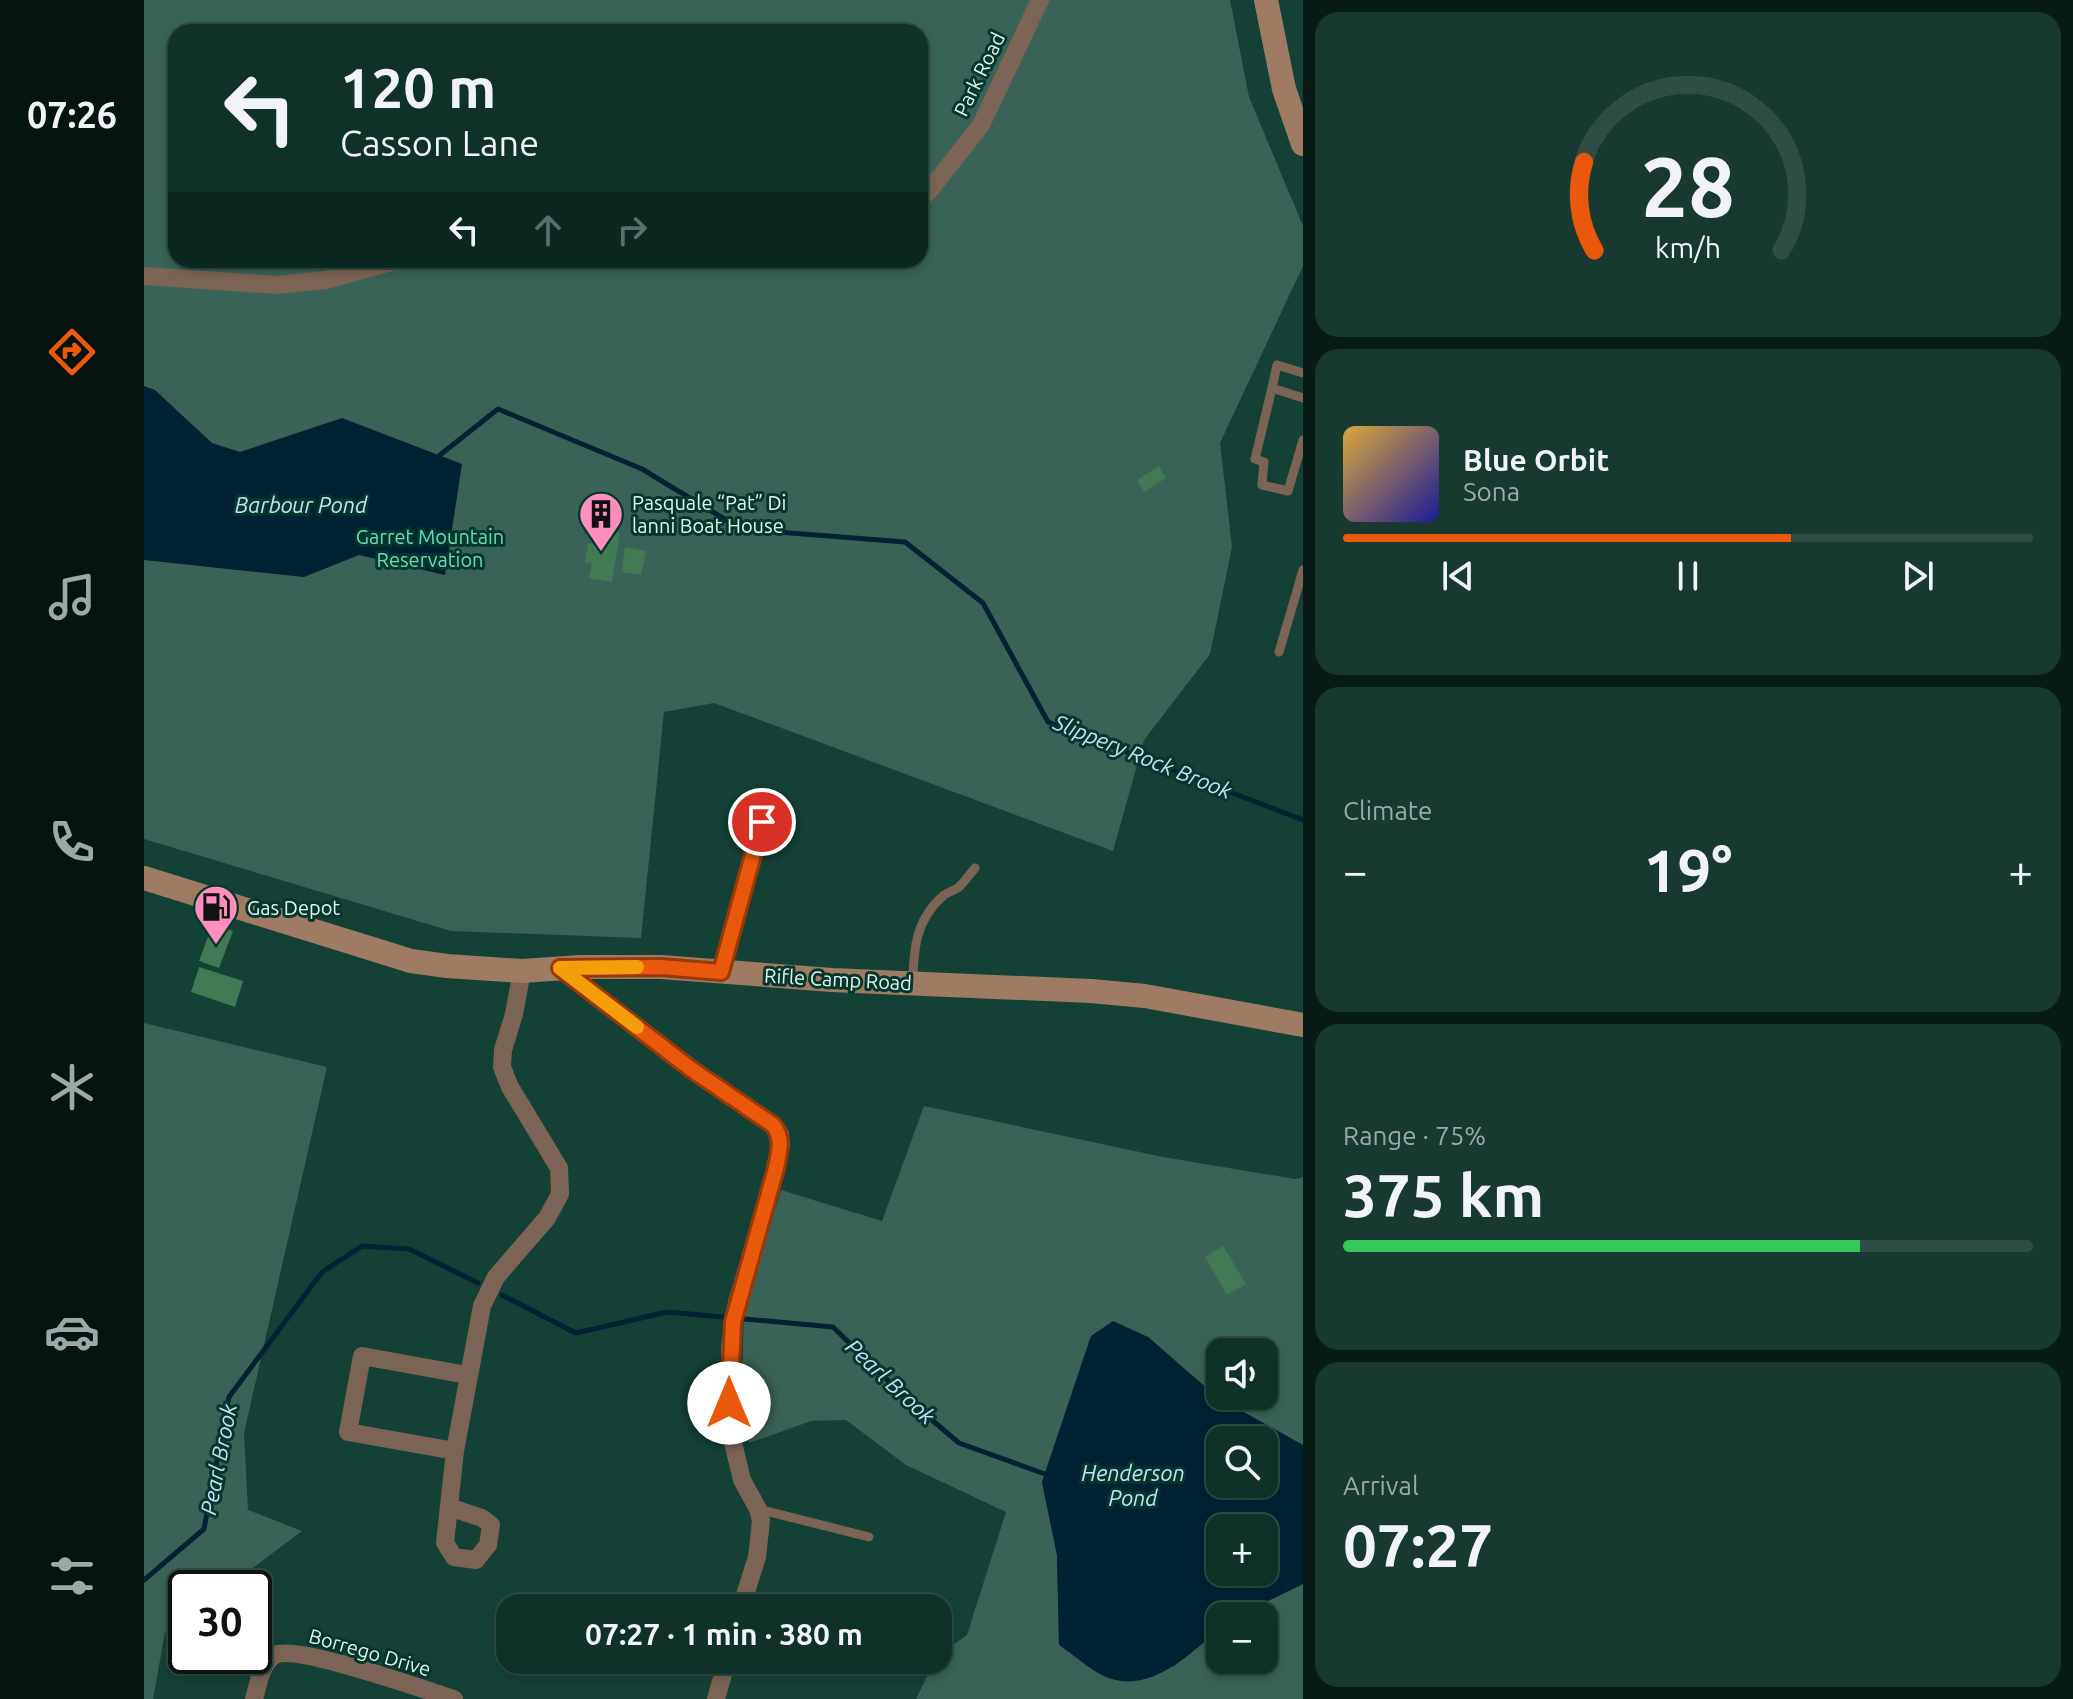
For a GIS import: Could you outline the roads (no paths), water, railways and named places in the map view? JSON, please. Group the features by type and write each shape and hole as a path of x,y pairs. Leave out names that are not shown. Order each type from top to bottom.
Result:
{"street":[{"name":"Park Road","path":"928,192 981,125 1040,0"},
{"path":"1266,0 1284,89 1303,144"},
{"path":"144,276 276,285 326,280 369,268"},
{"path":"721,972 762,822"},
{"name":"Rifle Camp Road","path":"146,878 411,961 447,966 522,971 661,967 832,980 1062,989 1145,996 1303,1025"},
{"path":"560,968 691,1069 773,1125 780,1134 776,1168 737,1302 730,1347 730,1430 742,1480 758,1509 761,1534 745,1594"},
{"path":"449,1507 467,1375 482,1306 496,1277 547,1218 560,1194 559,1168 510,1087 502,1067 503,1050 522,971"},
{"path":"455,1451 348,1432 362,1356 467,1375"},
{"name":"Borrego Drive","path":"254,1699 265,1665 275,1655 288,1653 454,1699"},
{"path":"716,1699 723,1674"}],"lane":[{"path":"1303,373 1277,365 1255,459 1264,462 1262,485 1288,491 1303,440"},
{"path":"1272,388 1303,398"},
{"path":"1279,652 1303,570"},
{"path":"913,983 913,948 929,911 944,894 957,889 975,868"},
{"path":"758,1509 869,1537"}],"water":[{"name":"Barbour Pond","path":"144,386 155,390 212,443 240,452 342,418 462,464 445,575 359,555 304,577 144,560"},
{"name":"Henderson Pond","path":"1113,1321 1148,1337 1206,1388 1206,1410 1240,1410 1269,1426 1206,1426 1206,1498 1278,1498 1278,1431 1303,1445 1303,1584 1266,1602 1206,1602 1206,1641 1182,1660 1138,1681 1106,1677 1059,1645 1057,1555 1042,1482 1091,1336"}],"waterway":[{"name":"Slippery Rock Brook","path":"440,455 498,409 642,469 741,529 905,542 983,603 1048,722 1303,820"},
{"name":"Pearl Brook","path":"144,1580 204,1529 229,1397 322,1272 362,1246 409,1249 478,1283"},
{"name":"Pearl Brook","path":"502,1295 576,1333 667,1312 833,1327 906,1398 959,1443 1045,1474"}],"place":[{"name":"Pasquale “Pat” Di lanni Boat House","path":"601,553"},
{"name":"Gas Depot","path":"216,946"}],"park label":[{"name":"Garret Mountain Reservation","path":"430,548"}]}
